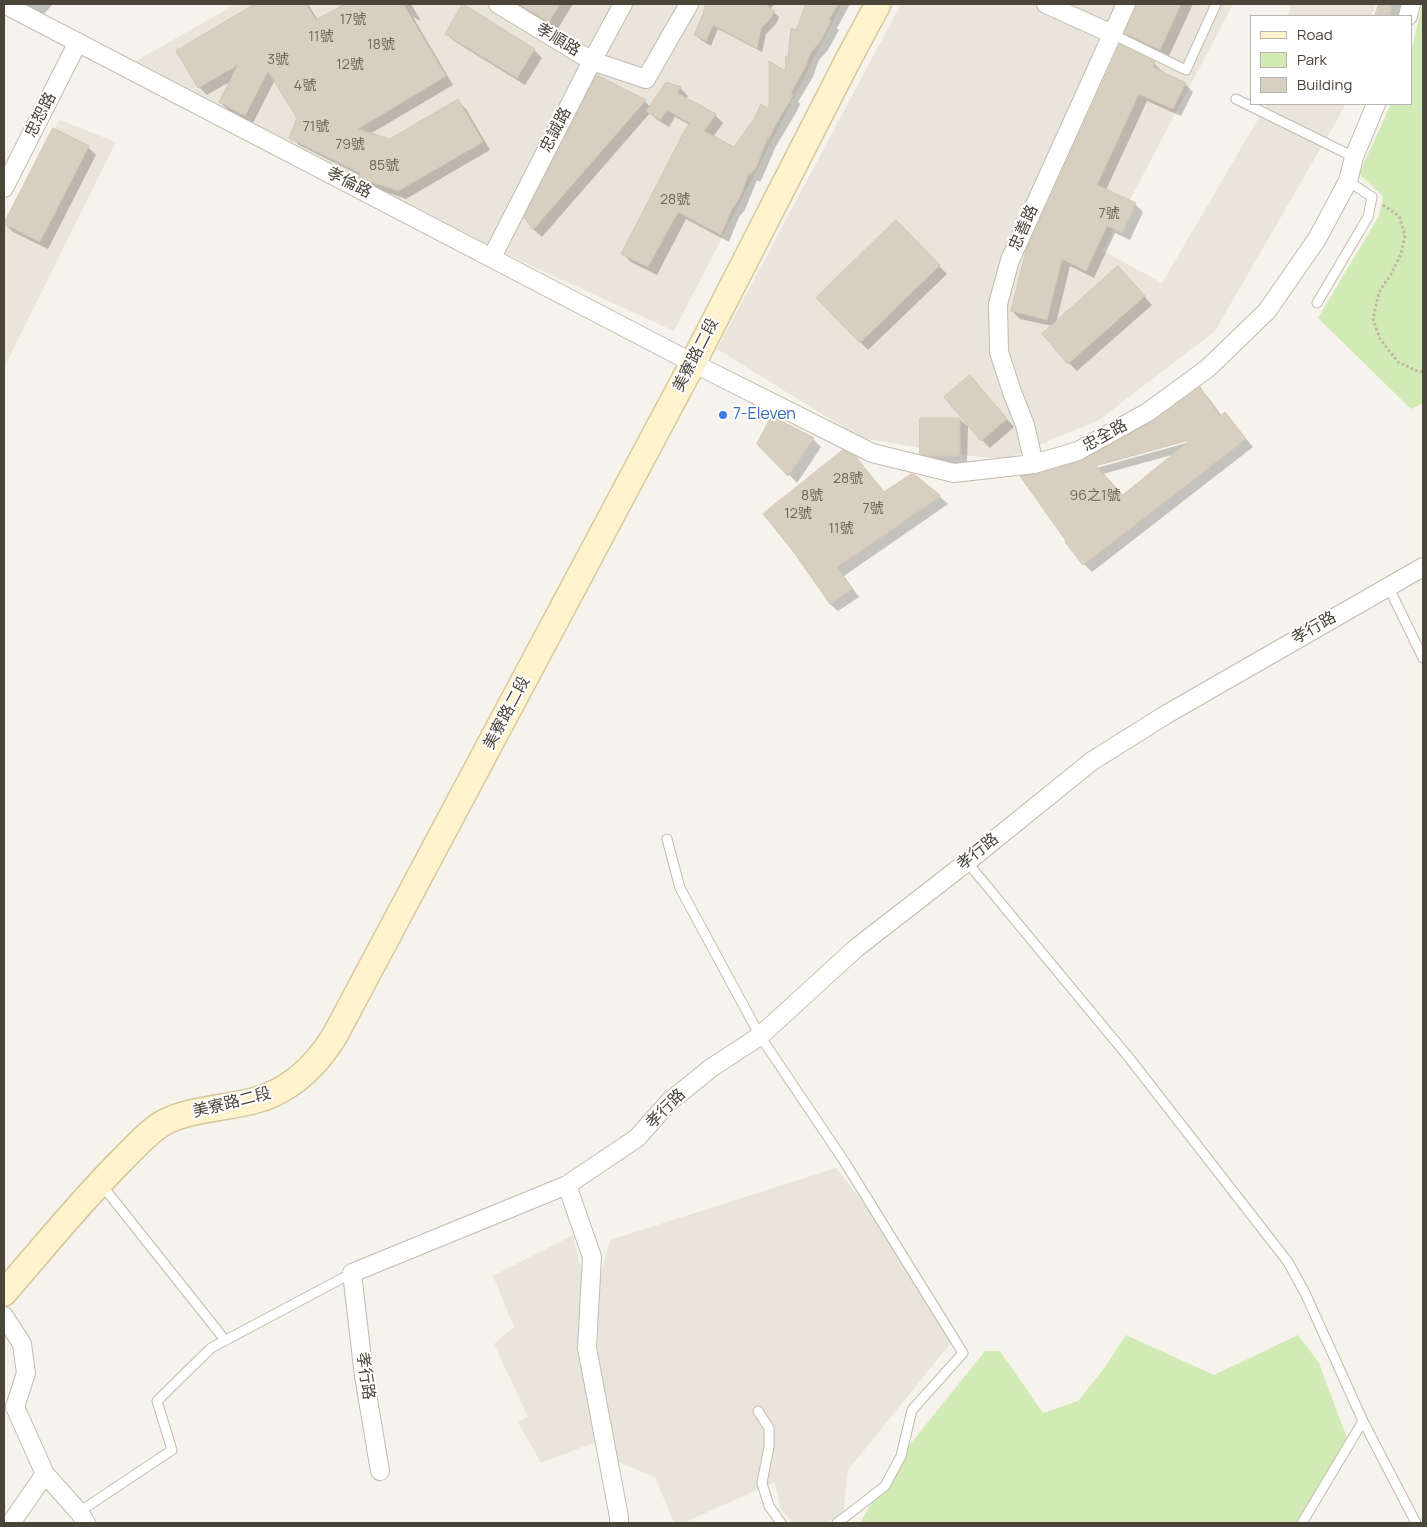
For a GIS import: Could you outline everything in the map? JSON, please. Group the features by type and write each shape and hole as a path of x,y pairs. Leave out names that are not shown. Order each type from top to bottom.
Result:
{"street":[{"name":"孝倫路","path":"4,4 693,363"},
{"name":"孝順路","path":"498,4 592,61 646,79 689,4"},
{"name":"忠誠路","path":"492,257 623,4"},
{"name":"美寮路二段","path":"4,1293 100,1182 141,1141 164,1122 194,1112 254,1101 276,1093 303,1075 326,1050 693,363 878,4"},
{"path":"1046,4 1112,34"},
{"name":"忠善路","path":"1034,464 1025,425 999,352 998,304 1010,260 1126,4"},
{"name":"忠恕路","path":"4,188 78,42"},
{"name":"忠全路","path":"693,363 872,453 954,473 1034,464 1078,451 1148,412 1208,368 1267,311 1317,239 1348,181 1354,157 1376,105"},
{"name":"孝行路","path":"380,1471 364,1376 352,1273 567,1185 636,1138 669,1102 711,1068 760,1036 855,949 1092,761 1167,714 1423,566"},
{"path":"567,1185 592,1257 587,1348 619,1523"},
{"path":"4,1316 22,1344 26,1373 15,1408 45,1474 82,1518"},
{"path":"11,1523 45,1474"}],"lane":[{"path":"1112,34 1186,70 1216,4"},
{"path":"1236,99 1354,157"},
{"path":"1317,304 1368,217 1372,197 1348,181"},
{"path":"1388,586 1423,658"},
{"path":"667,839 680,888 760,1036 844,1161 963,1353 912,1410 901,1456 885,1486 838,1523"},
{"path":"967,862 1130,1059 1288,1262 1305,1293 1363,1420 1416,1523"},
{"path":"100,1182 225,1340"},
{"path":"82,1518 172,1450 157,1401 211,1348 352,1273"},
{"path":"758,1412 769,1428 769,1447 762,1483 769,1506 781,1523"},
{"path":"1302,1523 1363,1420"}],"path":[{"path":"1372,197 1399,216 1405,235 1401,254 1379,292 1373,319 1380,339 1398,362 1423,372"}],"shaded area":[{"path":"236,4 842,4 674,331 495,249 129,65"},
{"path":"901,4 1233,4 1103,251 1162,283 1266,105 1345,106 1215,331 1099,420 1006,459 971,456 861,438 717,349"},
{"path":"1292,4 1376,4 1372,15 1288,15"},
{"path":"60,120 116,142 4,368 4,221"},
{"path":"836,1168 890,1238 954,1339 848,1470 843,1515 825,1523 793,1523 780,1508 775,1482 683,1523 674,1523 655,1477 616,1461 614,1435 541,1463 518,1422 528,1417 494,1344 514,1327 493,1276 573,1235 584,1282 600,1278 610,1240"}],"green space":[{"path":"1423,4 1423,403 1411,409 1318,318 1379,216 1383,196 1359,174 1391,105 1412,105 1412,49"},
{"path":"1126,1335 1214,1375 1298,1335 1319,1363 1347,1438 1297,1523 860,1523 891,1468 985,1351 1000,1351 1043,1413 1078,1401 1103,1370"}],"building":[{"path":"255,4 306,4 316,20 345,4 403,4 446,76 358,129 390,139 458,99 483,142 398,191 365,180 359,177 360,173 289,138 297,118 268,71 245,116 219,102 238,65 198,88 176,51"},
{"path":"463,4 535,49 517,78 445,34"},
{"path":"518,4 560,4 549,22"},
{"path":"706,4 765,4 775,11 761,28 757,48 713,25 706,41 694,35"},
{"path":"806,4 838,4 820,42 811,52 805,68 791,93 793,95 768,140 768,137 756,168 751,174 749,173 739,199 732,209 721,235 678,212 648,267 621,254 690,123 667,110 660,120 646,111 666,82 681,87 677,93 716,114 704,131 734,147 754,119 761,104 769,109 769,61 785,71 791,28 796,30"},
{"path":"1137,4 1181,4 1160,50 1124,33"},
{"path":"1379,4 1392,4 1389,15 1375,15"},
{"path":"1120,45 1155,62 1153,67 1186,83 1173,109 1139,94 1097,185 1136,203 1122,233 1107,226 1086,271 1062,259 1047,320 1011,311 1026,251"},
{"path":"597,75 646,100 533,230 524,217"},
{"path":"53,128 89,146 40,242 4,224"},
{"path":"896,220 940,265 860,343 816,298"},
{"path":"1118,266 1145,296 1068,364 1042,334"},
{"path":"970,375 1007,419 981,441 944,397"},
{"path":"1200,387 1220,416 1225,412 1246,439 1083,565 1020,476 1037,474 1083,460 1153,421","holes":["1190,440 1123,495 1096,466"]},
{"path":"772,416 814,438 788,476 757,444"},
{"path":"920,418 960,418 960,456 929,456 920,454"},
{"path":"843,450 856,457 884,492 911,474 915,475 941,496 837,567 852,589 830,604 793,551 763,514"}],"place":[{"name":"7-Eleven","path":"723,415"}]}
